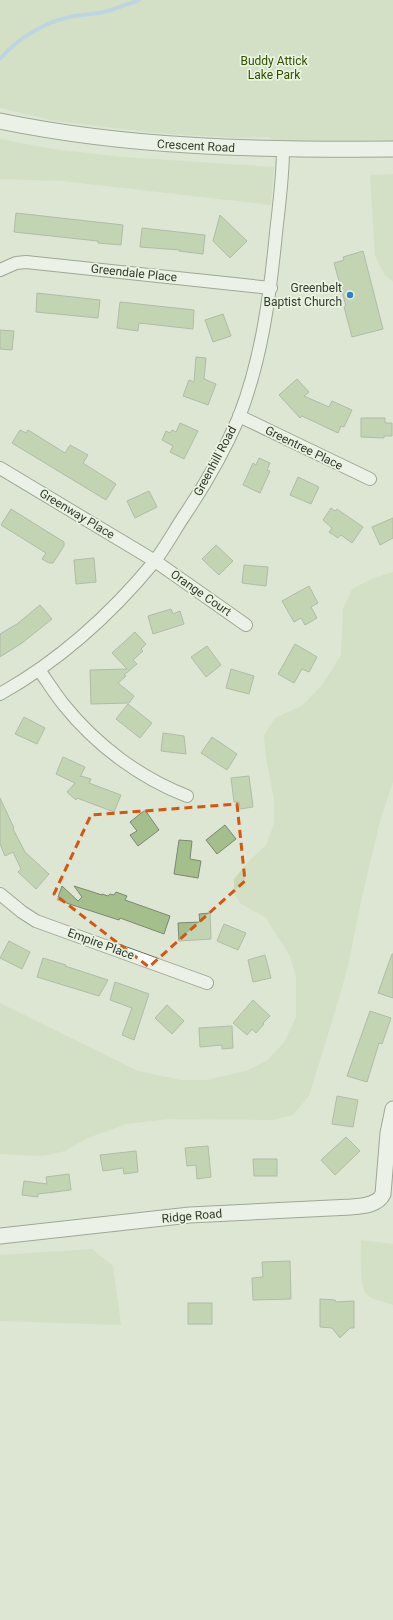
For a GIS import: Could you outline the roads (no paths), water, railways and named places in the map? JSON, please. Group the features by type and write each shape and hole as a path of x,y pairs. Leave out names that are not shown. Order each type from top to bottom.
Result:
{"street":[{"name":"Crescent Road","path":"0,121 78,135 186,146 283,149 393,149"},
{"name":"Greenhill Road","path":"0,694 39,670 67,648 125,594 155,560 214,469 239,416 256,363 264,328 271,288 283,165 283,149"},
{"name":"Greendale Place","path":"0,270 16,263 26,262 271,288"},
{"name":"Greentree Place","path":"239,416 370,479"},
{"name":"Greenway Place","path":"0,468 155,560"},
{"name":"Orange Court","path":"155,560 246,625"},
{"path":"39,670 64,705 85,729 103,745 152,779 187,796"},
{"name":"Empire Place","path":"0,894 22,912 36,921 208,983"},
{"name":"Ridge Road","path":"0,1236 190,1215 351,1207 373,1203 382,1197 384,1190 388,1133 393,1109"}],"waterway":[{"path":"0,59 24,37 43,26 64,18 104,12 139,0"}],"place":[{"name":"Greenbelt Baptist Church","path":"350,295"}],"park label":[{"name":"Buddy Attick Lake Park","path":"274,68"}]}
